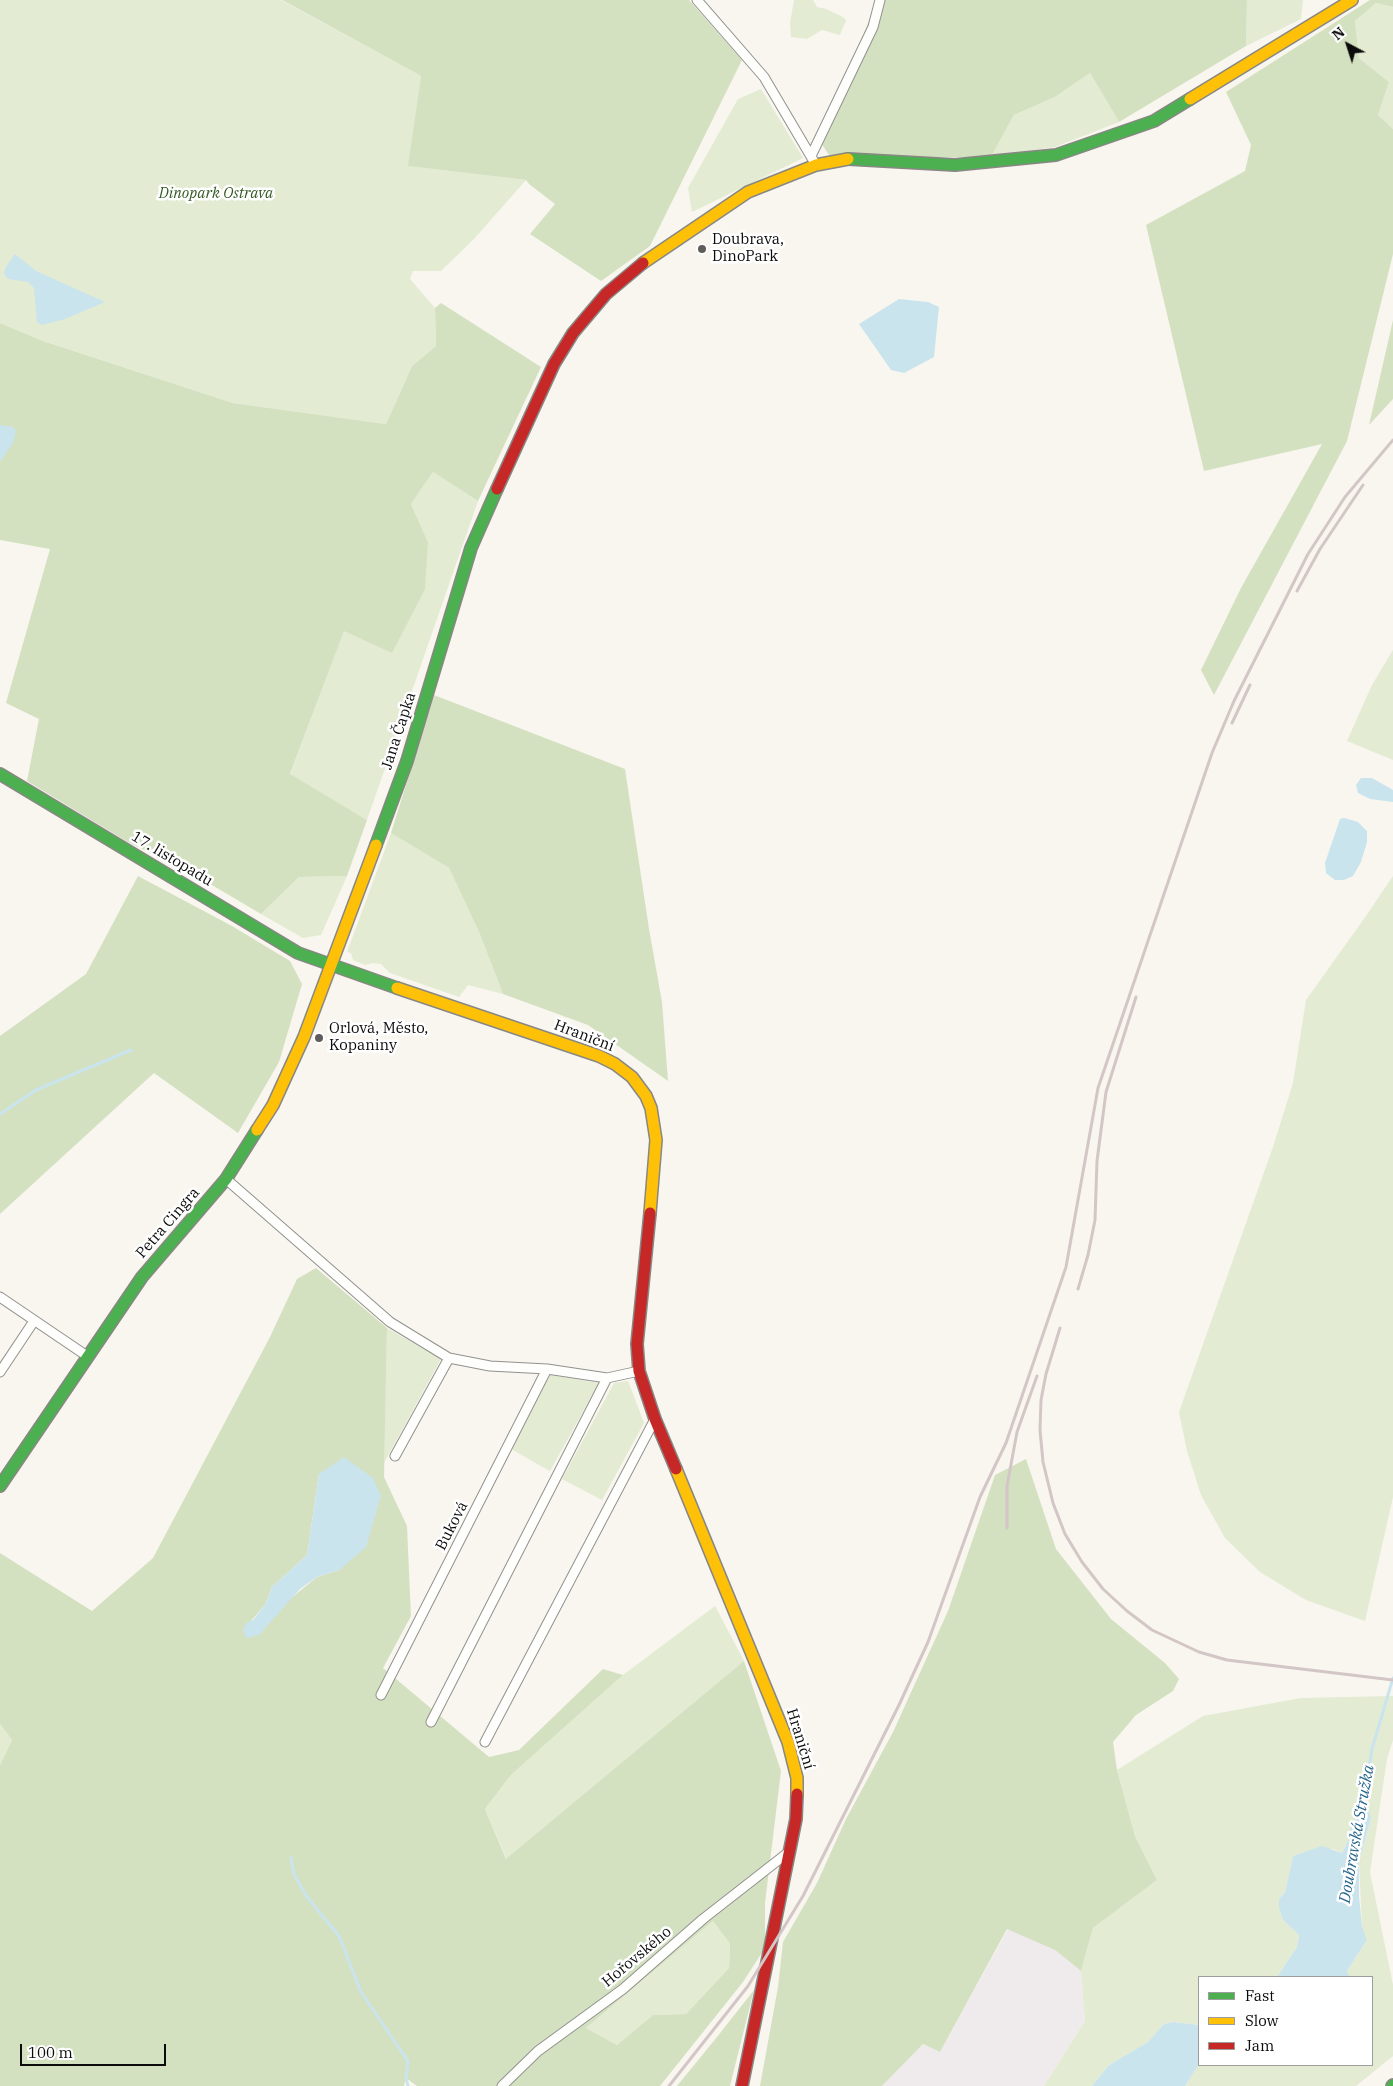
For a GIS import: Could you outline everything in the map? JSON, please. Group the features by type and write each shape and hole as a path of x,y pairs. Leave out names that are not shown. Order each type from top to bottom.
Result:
{"street":[{"path":"697,0 764,77 814,160"},
{"path":"814,160 873,27 880,0"},
{"name":"Jana Čapka","path":"330,966 407,761 471,548 554,364 573,332 606,294 646,261 748,192 814,160 854,158 955,165 1056,155 1154,121 1352,0"},
{"name":"17. listopadu","path":"0,774 298,953 330,966"},
{"name":"Petra Cingra","path":"0,1486 142,1277 226,1179 273,1105 304,1037 330,966"},
{"name":"Hraniční","path":"330,966 600,1056 622,1069 639,1086 651,1108 656,1140 637,1344 639,1371 654,1419 788,1742 797,1778 796,1819 742,2086"},
{"path":"226,1179 390,1322 449,1358 490,1366 547,1369 607,1378 639,1371"},
{"path":"0,1297 87,1356"},
{"path":"0,1372 34,1321"},
{"path":"395,1456 449,1358"},
{"name":"Buková","path":"381,1695 547,1369"},
{"path":"431,1722 607,1378"},
{"path":"484,1742 654,1419"},
{"name":"Hořovského","path":"502,2086 538,2051 623,1989 704,1919 790,1851"}],"shaded area":[{"path":"1008,1929 1055,1950 1081,1971 1085,2021 1044,2086 882,2086 923,2044 940,2052"}],"green space":[{"name":"Dinopark Ostrava","path":"0,0 281,0 421,76 409,166 526,180 474,239 441,271 413,271 410,279 435,308 436,346 412,366 386,424 233,403 43,341 0,323"},
{"path":"282,0 689,0 742,60 650,246 601,281 530,234 555,204 526,180 408,166 421,76"},
{"path":"794,0 813,0 817,7 843,17 846,20 840,35 822,30 807,39 791,37 790,23"},
{"path":"877,0 1247,0 1246,46 1119,122 1090,73 1055,97 1014,115 991,157 831,158 821,143"},
{"path":"1247,0 1303,0 1301,19 1246,46"},
{"path":"1370,0 1393,0 1393,7 1376,3 1355,21 1359,58 1389,82 1378,115 1393,129 1393,254 1347,441 1214,695 1201,670 1241,588 1322,444 1204,471 1146,225 1245,171 1251,145 1226,92"},
{"path":"1376,3 1393,7 1393,129 1378,115 1389,82 1359,58 1355,21"},
{"path":"1090,73 1119,122 1055,147 991,157 1014,115 1055,97"},
{"path":"761,89 803,158 692,212 688,188 738,99"},
{"path":"441,303 541,367 478,501 433,472 411,504 428,542 425,589 392,653 344,631 290,774 367,820 347,876 299,877 261,914 195,875 126,841 27,781 39,719 6,703 50,549 0,540 0,323 43,341 233,403 386,424 412,366 436,346 435,308"},
{"path":"1393,320 1393,399 1369,425"},
{"path":"433,472 478,501 367,820 290,775 344,630 428,542 411,504"},
{"path":"1393,650 1393,760 1347,741 1372,685"},
{"path":"434,695 625,769 662,1002 668,1081 588,1025 503,994 479,932 449,868 391,833"},
{"path":"391,833 449,868 479,932 503,994 468,985 459,997 390,973 381,964 365,965 353,960 351,953 347,952"},
{"path":"138,876 232,926 290,961 302,984 279,1062 238,1133 154,1073 0,1214 0,1036 86,974"},
{"path":"347,876 321,935 303,938 261,914 299,877"},
{"path":"1393,876 1393,1497 1365,1621 1306,1600 1260,1572 1225,1538 1201,1495 1187,1451 1179,1412 1273,1147 1293,1083 1306,1000"},
{"path":"316,1268 387,1328 384,1477 407,1526 411,1616 383,1668 489,1757 519,1750 603,1669 623,1675 511,1775 485,1809 506,1859 744,1661 781,1771 765,1903 765,1948 743,1982 660,2086 417,2086 406,2078 404,2086 0,2086 0,1765 12,1740 0,1724 0,1553 92,1611 153,1558 270,1337 297,1279","holes":["319,1474 339,1570 317,1577 290,1599 243,1630 265,1605 272,1587 307,1555","713,1921 730,1944 729,1968 686,2014 653,2015 617,2045 586,2028"]},
{"path":"387,1328 441,1359 384,1463"},
{"path":"550,1375 599,1383 550,1471 511,1449"},
{"path":"628,1381 644,1423 602,1500 562,1479 614,1383"},
{"path":"1026,1459 1056,1549 1111,1619 1165,1663 1179,1679 1173,1691 1136,1715 1113,1742 1117,1770 1135,1836 1157,1880 1093,1928 1081,1971 1055,1950 1007,1929 940,2052 923,2044 882,2086 760,2086 778,1987 783,1942 817,1883 846,1819 893,1732 948,1611 995,1475"},
{"path":"715,1606 744,1661 507,1860 485,1809 511,1775 623,1675"},
{"path":"1393,1696 1393,1740 1387,1759 1370,1872 1393,1985 1393,2056 1356,2086 1185,2086 1198,2066 1373,2066 1373,1976 1350,1976 1347,1971 1367,1940 1362,1926 1359,1861 1371,1818 1359,1802 1355,1820 1350,1828 1348,1841 1342,1853 1333,1849 1308,1851 1293,1856 1285,1892 1279,1899 1279,1908 1283,1920 1299,1935 1297,1947 1278,1976 1198,1976 1198,2025 1173,2022 1164,2024 1148,2042 1109,2065 1092,2086 1044,2086 1085,2021 1081,1971 1093,1928 1157,1880 1135,1836 1117,1770 1203,1716 1301,1698"},
{"path":"0,1724 12,1740 0,1765"},
{"path":"713,1921 730,1944 729,1968 686,2014 653,2015 617,2045 586,2028"},
{"path":"754,1990 730,2086 677,2086 717,2037"}],"water":[{"path":"15,254 36,271 105,302 65,319 42,325 37,322 34,288 28,282 8,279 4,274 6,267"},
{"path":"899,299 928,302 939,307 934,357 904,373 891,370 859,324"},
{"path":"0,425 13,427 16,431 13,443 0,462"},
{"path":"1361,778 1372,778 1393,790 1393,802 1370,799 1358,793 1356,785"},
{"path":"1344,818 1358,822 1367,831 1367,842 1361,862 1353,876 1344,880 1335,880 1326,873 1325,863 1340,819"},
{"path":"344,1457 373,1478 381,1496 366,1547 339,1570 317,1577 300,1589 259,1635 246,1638 243,1630 246,1623 253,1620 265,1605 272,1587 307,1555 319,1474"},
{"path":"1365,1801 1371,1818 1359,1861 1359,1896 1362,1926 1367,1940 1347,1971 1350,1976 1278,1976 1297,1947 1299,1935 1283,1920 1279,1908 1279,1899 1285,1892 1293,1856 1322,1846 1342,1853 1348,1841 1350,1828 1355,1819 1359,1802"},
{"path":"1173,2022 1198,2025 1198,2066 1185,2086 1092,2086 1109,2065 1148,2042 1164,2024"}],"waterway":[{"path":"0,1114 36,1090 131,1050"},
{"name":"Doubravská Stružka","path":"1364,1804 1372,1749 1393,1678"},
{"path":"291,1858 294,1874 307,1897 339,1936 361,1992 408,2061 406,2078 408,2086"}],"railway":[{"path":"669,2086 748,1986 803,1896 899,1705 928,1642 980,1497 1006,1443 1066,1267 1098,1088 1212,753 1234,701 1308,554 1345,497 1393,440"},
{"path":"1297,591 1320,549 1363,485"},
{"path":"1232,723 1250,685"},
{"path":"1078,1289 1088,1255 1095,1220 1097,1161 1106,1092 1136,997"},
{"path":"1060,1328 1046,1374 1041,1400 1040,1430 1043,1462 1053,1503 1065,1534 1082,1562 1103,1589 1152,1630 1199,1652 1227,1660 1393,1680"},
{"path":"1007,1528 1007,1486 1017,1432 1037,1376"}],"traffic: fast":[{"path":"848,159 955,165 1056,155 1154,121 1190,99"},
{"path":"376,845 407,761 471,548 497,489"},
{"path":"0,774 298,953 397,988"},
{"path":"0,1486 142,1277 226,1179 257,1130"}],"traffic: slow":[{"path":"1190,99 1352,0"},
{"path":"643,263 748,192 816,165 848,159"},
{"path":"257,1130 273,1105 304,1037 376,845"},
{"path":"397,988 599,1056 615,1064 632,1077 646,1096 651,1108 656,1140 650,1213"},
{"path":"676,1469 788,1742 797,1778 797,1794"}],"traffic: jam":[{"path":"497,489 554,364 573,333 606,294 643,263"},
{"path":"650,1213 637,1344 639,1371 655,1419 676,1469"},
{"path":"742,2086 796,1819 797,1794"}],"place":[{"name":"Doubrava, DinoPark","path":"702,249"},
{"name":"Orlová, Město, Kopaniny","path":"319,1038"}]}
